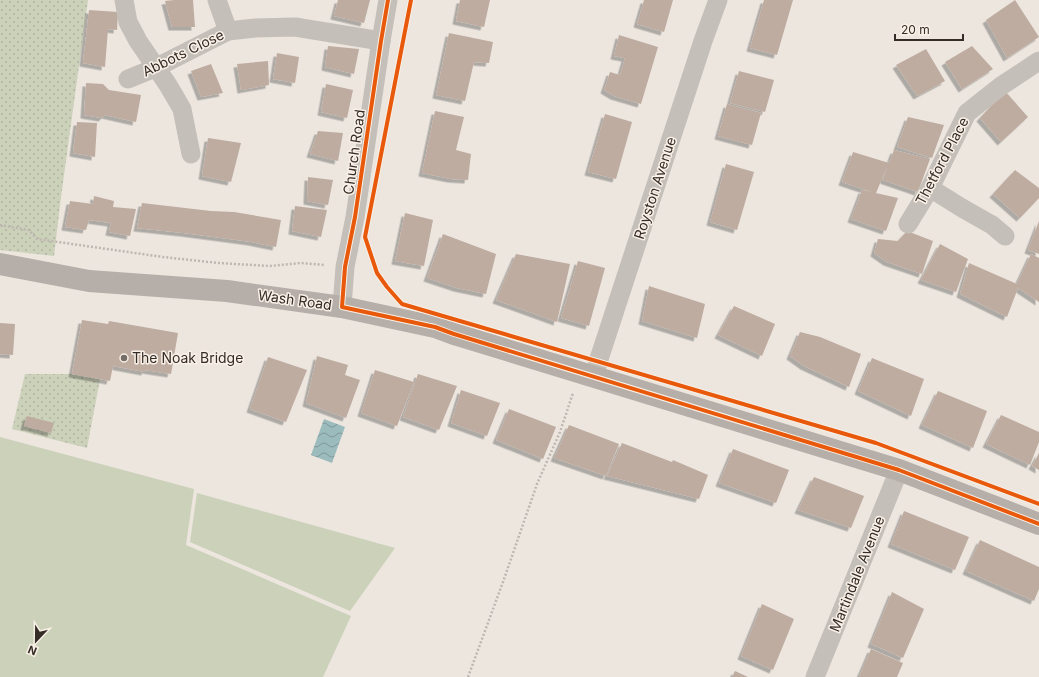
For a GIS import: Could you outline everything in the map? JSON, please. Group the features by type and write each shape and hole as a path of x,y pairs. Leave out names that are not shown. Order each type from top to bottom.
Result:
{"street":[{"path":"124,0 128,22 138,41 168,85 182,109 191,154"},
{"path":"217,0 228,31"},
{"name":"Church Road","path":"342,307 345,267 356,217 388,0"},
{"name":"Royston Avenue","path":"588,374 601,354 698,56 718,0"},
{"name":"Abbots Close","path":"128,79 155,68 228,31 256,28 295,27 381,41"},
{"name":"Thetford Place","path":"908,224 930,188 966,113 1001,86 1039,61"},
{"path":"930,188 992,226 1005,236"},
{"name":"Wash Road","path":"0,264 89,281 227,291 342,307 435,327 899,470 1039,524"},
{"name":"Martindale Avenue","path":"815,677 899,470"}],"path":[{"path":"0,225 29,230 37,239 163,257 226,264 270,266 301,264 327,265"},
{"path":"468,677 538,484 560,432 588,374"}],"green space":[{"path":"0,0 88,0 54,256 0,250"},
{"path":"25,374 72,374 100,379 87,448 12,429"},
{"path":"0,437 194,489 186,545 351,616 323,677 0,677"},
{"path":"197,493 395,548 350,611 190,542"}],"water":[{"path":"324,419 345,427 332,463 311,455"}],"building":[{"path":"193,0 195,27 172,27 165,1"},
{"path":"338,0 370,0 364,23 334,16"},
{"path":"460,0 490,0 484,27 456,21"},
{"path":"644,0 673,0 664,32 637,24"},
{"path":"764,0 793,0 777,55 750,48"},
{"path":"1015,0 1039,37 1007,58 986,20"},
{"path":"89,10 118,12 117,30 108,29 105,67 83,63"},
{"path":"449,33 493,42 489,63 474,62 465,101 436,95"},
{"path":"619,35 658,47 641,104 614,96 604,90 610,72 620,75 625,58 614,56"},
{"path":"328,46 359,49 354,74 325,67"},
{"path":"972,46 993,69 962,89 945,62"},
{"path":"926,49 945,81 917,96 896,65"},
{"path":"277,53 299,57 295,83 273,79"},
{"path":"268,61 269,85 241,90 237,64"},
{"path":"211,64 223,93 201,97 191,71"},
{"path":"739,71 774,80 765,112 730,103"},
{"path":"86,83 103,84 109,90 141,95 136,122 105,115 102,118 84,115"},
{"path":"326,84 353,90 347,118 321,112"},
{"path":"1005,91 1028,117 1001,142 980,118"},
{"path":"727,104 761,113 752,145 718,136"},
{"path":"435,111 464,117 456,150 471,154 468,180 451,179 422,173"},
{"path":"605,114 632,122 616,179 588,172"},
{"path":"908,117 944,125 932,158 897,147"},
{"path":"77,122 97,123 95,157 73,153"},
{"path":"318,131 343,133 338,161 310,154"},
{"path":"208,138 241,143 231,182 202,176"},
{"path":"894,150 930,159 918,192 883,180 887,167 876,193 898,198 886,231 851,219 862,190 872,192 842,182 853,152 889,163"},
{"path":"726,164 754,172 737,230 710,222"},
{"path":"1015,170 1039,188 1039,198 1020,218 993,194"},
{"path":"308,177 333,180 328,205 307,201"},
{"path":"94,196 114,201 113,207 136,209 130,236 109,232 111,223 89,220 86,230 65,227 70,201 93,204"},
{"path":"142,203 211,211 234,212 281,220 276,247 252,242 137,228"},
{"path":"295,206 327,210 321,237 292,231"},
{"path":"405,213 433,220 424,266 395,261"},
{"path":"1039,221 1039,254 1028,250"},
{"path":"907,231 933,241 922,274 887,262 874,253 878,239 898,241"},
{"path":"443,234 496,254 486,294 457,288 427,278"},
{"path":"940,244 968,259 956,292 921,280"},
{"path":"516,254 570,264 557,322 496,300"},
{"path":"1031,254 1039,258 1039,302 1018,288 1007,317 960,294 969,263 1017,284"},
{"path":"578,261 605,268 589,326 561,318"},
{"path":"649,286 705,304 697,338 642,321"},
{"path":"734,306 775,324 762,356 718,335"},
{"name":"The Noak Bridge","path":"82,320 108,324 109,321 178,333 171,374 145,370 145,372 113,366 110,381 72,374"},
{"path":"0,323 15,324 13,355 0,354"},
{"path":"800,332 820,337 861,354 849,387 804,366 790,356"},
{"path":"317,356 348,365 345,375 360,380 346,418 306,403"},
{"path":"268,357 307,370 286,422 250,409"},
{"path":"872,358 924,379 911,416 858,391"},
{"path":"375,370 414,382 397,426 361,413"},
{"path":"418,374 457,386 439,430 403,417"},
{"path":"461,390 500,403 487,436 451,423"},
{"path":"938,391 987,411 973,448 922,425"},
{"path":"509,409 556,427 543,459 496,440"},
{"path":"1001,415 1039,432 1039,442 1030,465 986,444"},
{"path":"27,416 54,423 51,433 24,426"},
{"path":"569,425 619,444 606,476 554,458"},
{"path":"622,443 672,462 673,460 708,475 699,499 607,476"},
{"path":"733,449 789,470 776,503 719,483"},
{"path":"1039,453 1039,470 1032,466"},
{"path":"814,477 864,496 851,528 798,510"},
{"path":"904,511 969,537 955,570 891,544"},
{"path":"980,540 1039,567 1039,589 1034,601 966,571"},
{"path":"892,592 924,609 903,658 871,644"},
{"path":"762,604 794,619 773,670 741,656"},
{"path":"871,649 903,663 897,677 859,677"},
{"path":"735,671 748,677 732,677"}],"cycle path":[{"path":"388,0 355,217 345,267 342,307 435,327 899,470 1039,524"},
{"path":"411,0 365,237 377,273 402,304 876,443 1039,504"}],"place":[{"name":"The Noak Bridge","path":"124,358"}]}
